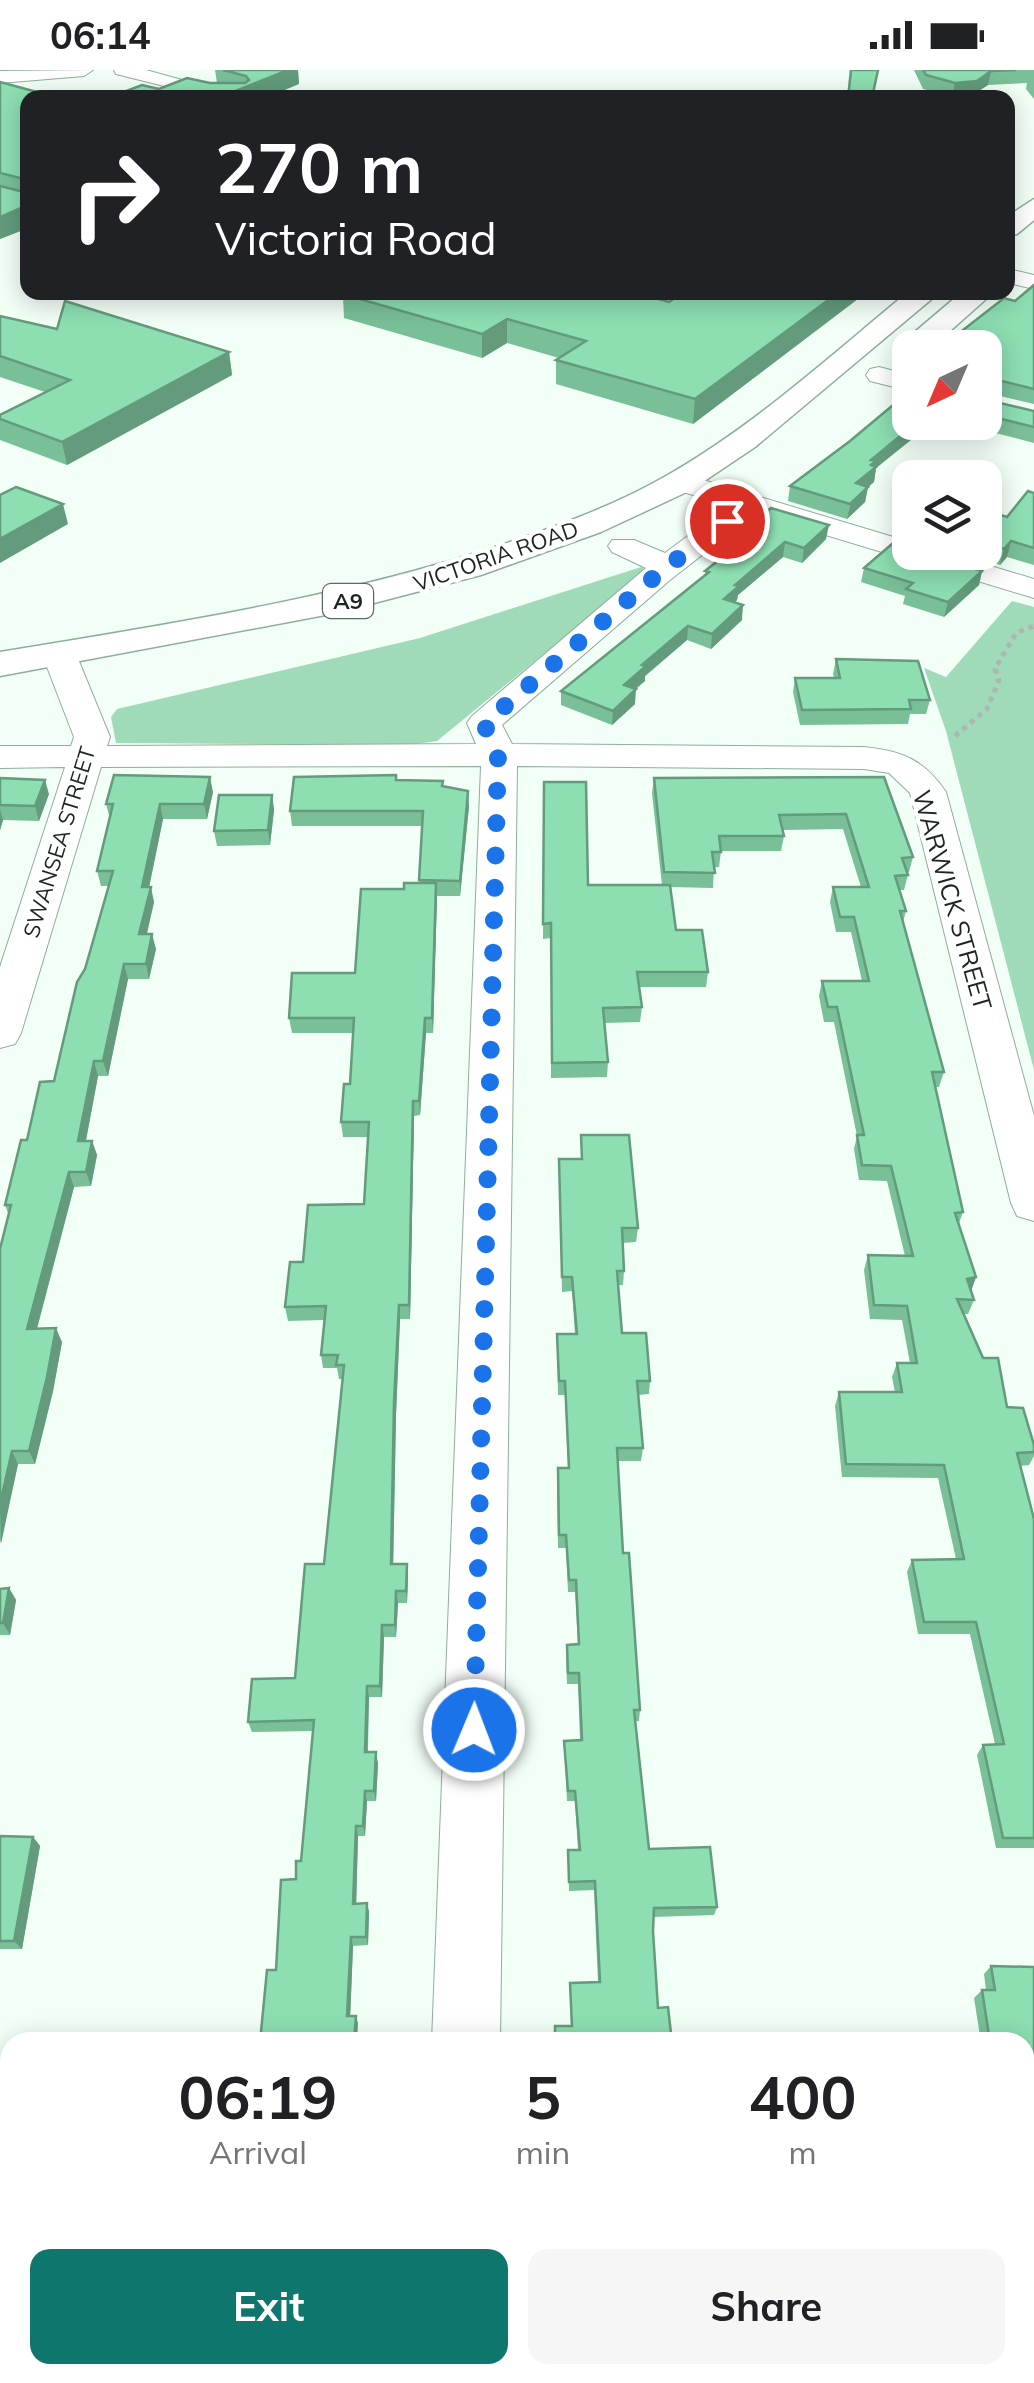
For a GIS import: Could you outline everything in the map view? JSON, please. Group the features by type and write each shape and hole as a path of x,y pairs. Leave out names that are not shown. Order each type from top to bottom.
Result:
{"highway":[{"name":"VICTORIA ROAD","path":"0,701 66,672 411,586 617,515 680,482 769,420 916,300"},
{"path":"935,330 970,300"},
{"name":"VICTORIA ROAD","path":"0,664 66,672 412,618 529,582 725,508 758,472"}],"street":[{"path":"0,78 84,70"},
{"path":"122,70 205,90"},
{"path":"680,482 725,508 892,548"},
{"name":"VICTORIA ROAD","path":"498,755 484,724 668,566 725,508"},
{"path":"622,546 668,566"},
{"path":"971,570 1034,589"},
{"name":"SWANSEA STREET","path":"0,1033 15,936 89,757 92,738 66,672"},
{"path":"0,758 498,755 466,2032"},
{"name":"WARWICK STREET","path":"498,755 864,758 896,761 912,770 928,792 1034,1202"}],"path":[{"path":"955,736 987,709 999,680 995,669 1016,633 1034,626"}],"green space":[{"path":"641,567 646,570 437,741 410,745 116,743 111,717 117,709 420,638"},
{"path":"1012,601 1034,607 1034,1070 946,731 924,668 946,677"}],"building":[{"path":"223,70 288,70 238,90 129,90 142,85 159,89 187,78 210,83 245,83 249,80"},
{"path":"851,70 878,70 874,90 849,90"},
{"path":"923,70 1016,70 991,71 977,81 955,83 926,75"},
{"path":"0,82 30,90 20,90 20,178 0,173"},
{"path":"0,186 20,191 20,208 0,217"},
{"path":"1034,285 1034,389 1002,381 1002,330 963,330 1001,300 1011,300"},
{"path":"363,300 828,300 695,399 556,360 586,341 507,319 482,334"},
{"path":"65,301 229,352 62,442 0,419 0,415 70,380 0,356 0,316 57,329"},
{"path":"1002,404 1034,411 1034,427 1002,419"},
{"path":"892,406 892,440 895,440 871,460 876,461 871,465 876,467 856,483 868,487 850,504 790,486"},
{"path":"16,487 63,504 0,539 0,495"},
{"path":"1028,491 1034,493 1034,548 1011,541 1002,548 1002,515 1007,517"},
{"path":"771,508 829,525 804,548 785,542 735,585 739,586 724,599 743,605 712,634 688,626 642,665 646,666 624,685 636,689 613,711 561,691 709,572 705,571 730,551 725,549"},
{"path":"892,544 892,570 982,571 948,602 906,589 913,583 864,568"},
{"path":"836,659 918,661 930,700 909,700 911,709 802,710 795,678 840,678"},
{"path":"114,775 210,777 204,804 160,804 142,887 151,887 139,934 152,934 146,964 124,964 103,1061 94,1061 78,1141 92,1141 86,1172 69,1172 27,1329 56,1328 47,1377 29,1451 12,1451 0,1504 0,1249 11,1205 5,1205 21,1140 27,1140 40,1082 54,1081 77,982 85,969 113,871 97,871 113,804 106,804"},
{"path":"396,775 396,780 443,781 442,786 468,791 460,881 419,880 423,811 290,811 294,777"},
{"path":"884,777 913,857 902,858 908,875 895,876 906,911 900,911 944,1072 932,1072 963,1212 955,1213 976,1277 967,1279 974,1300 957,1299 983,1358 998,1358 1007,1407 1023,1408 1034,1445 1034,1452 1017,1453 1034,1519 1034,1838 1003,1838 983,1745 1004,1744 976,1622 924,1622 912,1560 964,1559 944,1465 846,1464 839,1392 902,1392 897,1363 917,1363 907,1306 874,1305 868,1255 913,1256 891,1166 862,1165 857,1135 864,1135 837,1007 828,1007 822,981 869,981 854,917 840,917 833,887 869,887 846,814 779,815 784,836 719,836 721,852 712,852 715,873 664,872 654,778"},
{"path":"0,778 45,780 35,806 0,805"},
{"path":"544,782 586,782 588,885 670,885 676,930 702,930 708,972 637,972 642,1007 603,1008 608,1062 552,1063 551,923 543,924"},
{"path":"219,795 272,795 268,830 214,831"},
{"path":"404,883 436,883 432,1018 425,1018 419,1101 413,1101 409,1305 399,1305 394,1401 391,1564 407,1564 406,1591 396,1591 395,1625 382,1625 380,1686 367,1686 365,1752 376,1752 374,1791 365,1791 363,1826 356,1826 353,1904 367,1903 366,1937 351,1937 347,2016 356,2016 355,2032 261,2032 267,1970 276,1970 281,1880 296,1879 296,1861 301,1861 314,1720 248,1722 252,1679 295,1678 305,1564 324,1564 344,1365 336,1365 338,1355 321,1355 326,1306 285,1307 290,1262 303,1262 308,1205 364,1204 369,1122 341,1122 344,1084 350,1084 354,1018 289,1018 292,973 355,973 361,889 404,889"},
{"path":"581,1135 629,1135 638,1228 622,1228 624,1271 617,1271 622,1333 646,1333 650,1381 637,1381 643,1448 617,1448 623,1553 629,1553 640,1710 634,1710 649,1849 710,1847 717,1907 654,1908 658,2008 668,2007 671,2032 555,2032 555,2026 572,2026 570,1983 600,1982 595,1881 569,1882 568,1850 580,1850 575,1791 568,1791 564,1741 582,1740 579,1673 568,1673 567,1645 579,1644 576,1580 569,1580 566,1535 559,1535 558,1468 569,1468 565,1381 559,1381 557,1334 577,1334 572,1277 562,1277 559,1159 582,1159"},
{"path":"9,1588 3,1623 0,1623 0,1589"},
{"path":"0,1836 33,1837 14,1941 0,1941"},
{"path":"991,1966 1034,1967 1034,2032 988,2032 982,1990 995,1990"}],"route":[{"path":"474,1730 498,755 484,724 659,573 727,521"}]}
